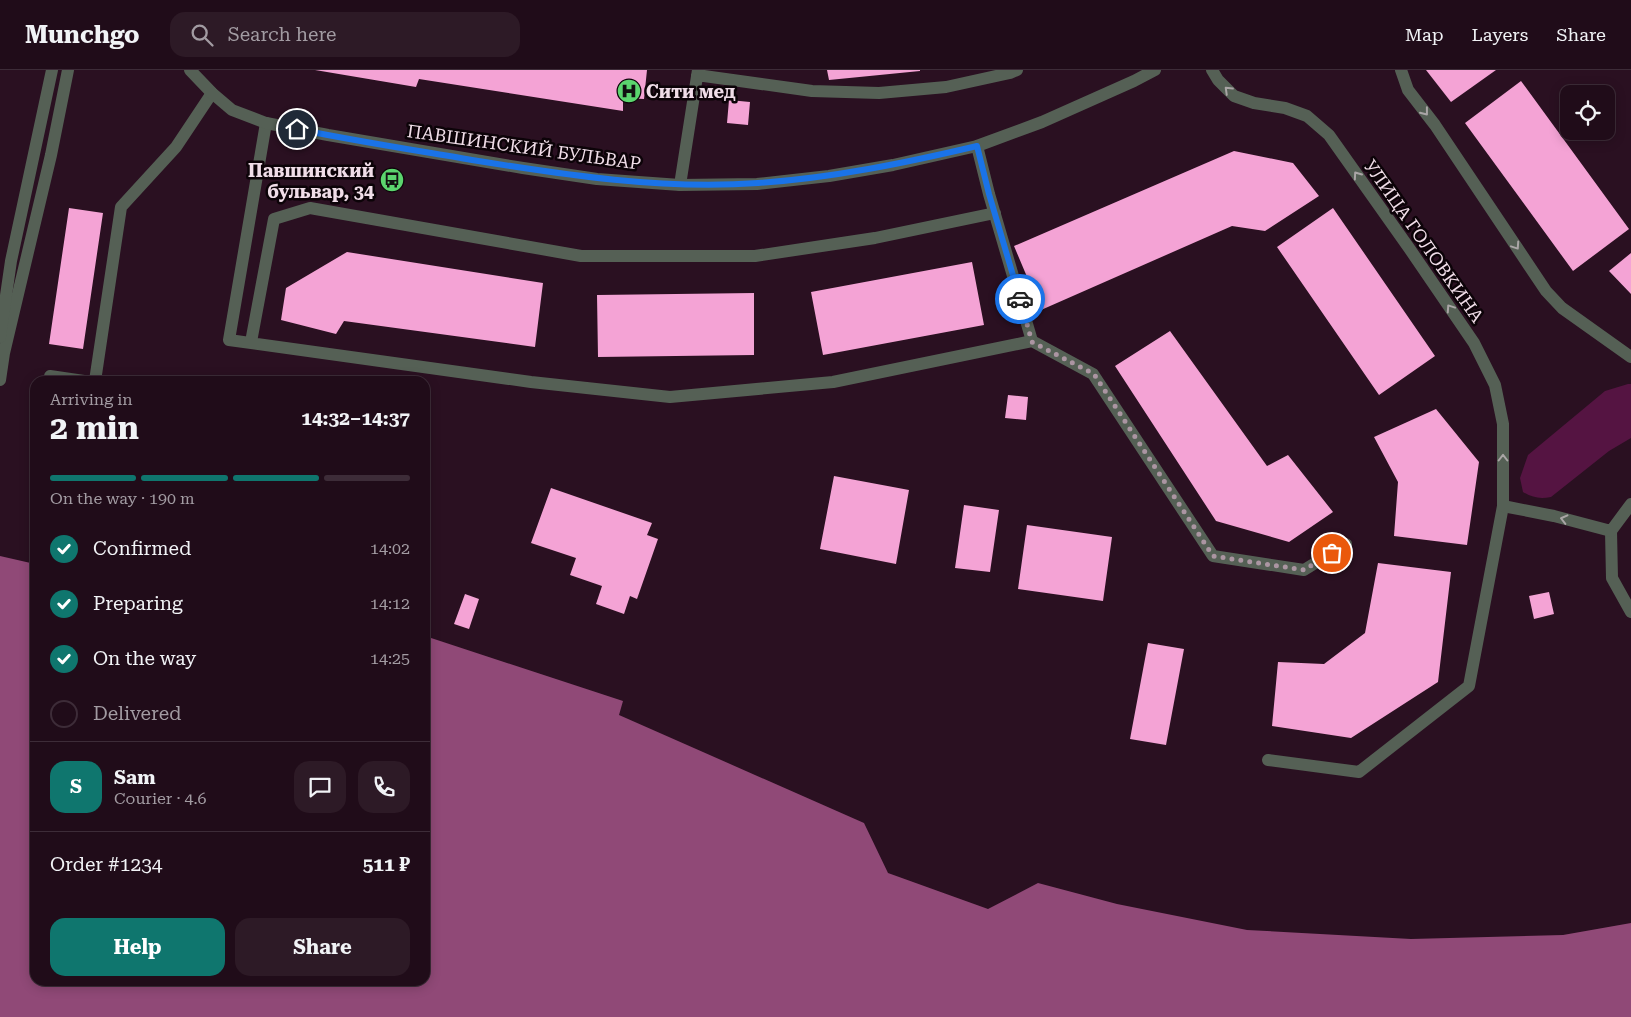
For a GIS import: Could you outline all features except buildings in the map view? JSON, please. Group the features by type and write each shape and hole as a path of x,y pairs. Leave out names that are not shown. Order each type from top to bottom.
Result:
{"street":[{"path":"0,337 11,261 52,70"},
{"path":"0,380 4,353 49,165 68,70"},
{"name":"ПАВШИНСКИЙ БУЛЬВАР","path":"190,70 232,110 266,123 596,179 680,184 757,184 829,176 893,165 977,146 1042,122 1134,81 1154,70"},
{"path":"680,184 698,73 812,91 880,93 946,87 1016,70"},
{"name":"УЛИЦА ГОЛОВКИНА","path":"1212,70 1218,80 1234,96 1254,103 1285,108 1308,116 1329,135 1474,343 1495,385 1502,424 1502,506 1469,686 1359,772 1268,760"},
{"path":"1401,70 1408,90 1435,125 1546,291 1562,308 1631,357"},
{"path":"96,376 121,207 176,147 212,93"},
{"path":"266,123 229,340 531,382 670,397 833,382 1032,342 1094,374 1213,556 1304,570 1346,544"},
{"path":"977,146 1032,342"},
{"path":"251,342 274,219 310,208 581,256 756,256 875,238 995,213"},
{"path":"1631,504 1611,530 1612,578 1631,612"},
{"path":"1502,506 1611,530"}],"shaded area":[{"path":"1631,384 1631,438 1609,451 1551,497 1530,496 1523,492 1520,478 1528,455 1605,391"},
{"path":"0,556 30,563 30,986 430,986 430,638 623,701 619,715 864,823 888,873 988,909 1038,883 1117,904 1247,930 1411,939 1563,935 1631,923 1631,1017 0,1017"}],"way so far":[{"path":"1020,299 1032,342 1094,374 1213,556 1304,570 1332,553"}],"place":[{"name":"Сити мед","path":"629,91"},
{"name":"Павшинский бульвар, 34","path":"392,180"}],"route":[{"path":"297,129 596,179 680,184 757,184 829,176 893,165 977,146 1020,299"}]}
